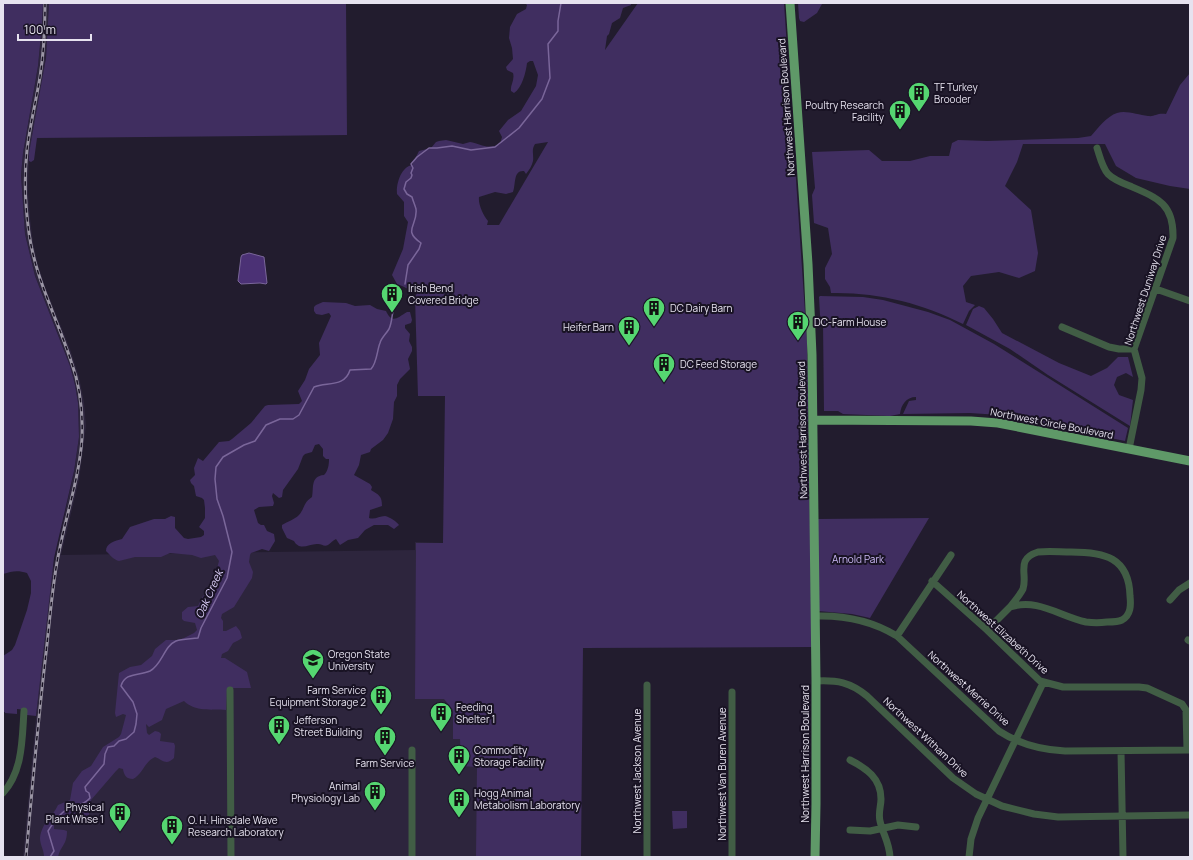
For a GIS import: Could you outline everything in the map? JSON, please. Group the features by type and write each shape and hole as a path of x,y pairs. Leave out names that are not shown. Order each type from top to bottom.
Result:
{"main road":[{"name":"Northwest Harrison Boulevard","path":"790,3 808,264 812,355 816,681 815,857"},
{"name":"Northwest Circle Boulevard","path":"813,420 971,421 998,423 1190,461"}],"street":[{"name":"Northwest Duniway Drive","path":"1097,148 1102,163 1108,173 1117,180 1155,196 1165,205 1173,226 1173,238 1134,349 1142,378 1129,449"},
{"path":"1156,289 1190,301"},
{"path":"1062,327 1109,347 1134,349"},
{"path":"1010,607 1022,604 1032,604 1086,622 1117,622 1126,617 1130,611 1129,583 1124,571 1118,563 1108,556 1091,552 1038,552 1030,555 1025,561 1022,590 1025,597 1032,604"},
{"path":"897,636 932,581 951,555"},
{"name":"Northwest Elizabeth Drive","path":"932,581 987,630 1040,681 1063,687 1147,688 1182,704 1186,710 1188,750"},
{"path":"1170,600 1179,590 1190,583"},
{"path":"987,630 1010,607 1022,590"},
{"name":"Northwest Merrie Drive","path":"815,616 841,616 858,619 880,627 897,636 999,731 1015,740 1047,750 1065,752 1188,750"},
{"name":"Northwest Witham Drive","path":"816,681 837,681 851,685 859,690 953,778 976,794 1016,810 1050,817 1190,815"},
{"path":"969,857 969,848 974,828 1044,682"},
{"name":"Northwest Jackson Avenue","path":"647,685 647,857"},
{"path":"230,690 231,857"},
{"name":"Northwest Van Buren Avenue","path":"732,692 732,857"},
{"path":"3,793 13,778 19,762 24,711"},
{"path":"412,750 412,857"},
{"path":"1121,751 1123,857"},
{"path":"850,760 869,771 877,781 881,792 879,816 882,828 887,837 890,857"},
{"path":"850,830 870,831 898,825 916,827"}],"shaded area":[{"name":"Oregon State University","path":"43,3 49,3 48,32 43,83 29,153 28,192 30,218 33,243 38,265 79,377 84,402 86,426 79,480 61,555 415,550 415,542 443,543 580,857 23,857 41,665 52,574 74,471 79,437 78,403 70,366 35,276 25,234 21,175 23,153 38,66"},
{"path":"249,253 264,257 266,284 241,284 238,281 241,257 242,255"}],"green space":[{"path":"3,3 43,3 38,66 23,153 21,175 25,234 35,276 70,366 78,403 79,437 74,471 54,558 36,716 27,715 26,710 17,709 17,714 3,712 3,656 12,650 15,645 27,610 31,593 31,581 27,573 21,571 3,574"},
{"path":"49,3 346,3 347,135 37,138 34,160 31,162 29,161 29,153 46,58"},
{"path":"525,3 631,3 631,5 623,8 620,18 612,23 607,36 605,50 638,3 784,3 807,342 812,647 583,648 581,857 476,857 477,767 461,766 460,739 453,739 453,710 444,699 415,699 416,543 443,543 445,396 418,396 415,297 417,293 397,284 392,275 403,249 408,222 404,216 404,202 397,194 397,186 402,172 408,166 412,165 419,151 431,148 436,142 446,140 463,144 470,142 488,147 500,144 502,137 499,131 508,120 521,111 536,86 538,75 533,61 527,63 525,75 517,91 514,93 511,91 513,73 507,70 506,67 513,59 509,38 510,27 517,14 526,9 527,5","holes":["548,142 499,225 487,225 488,221 481,209 479,197 495,192 506,194 513,192 516,175 520,171 524,171 526,174 532,165 533,148 535,144"]},
{"path":"798,3 826,3 822,4 817,13 804,22 800,21 799,18"},
{"path":"1190,73 1190,189 1136,178 1116,166 1105,144 1023,144 1017,162 1005,186 1031,210 1038,253 1035,271 1019,278 999,272 971,276 963,286 966,302 975,305 969,311 963,324 932,310 899,300 865,294 831,293 830,287 825,279 825,268 832,254 828,228 814,223 812,195 815,188 812,152 869,150 882,161 910,161 930,156 949,156 952,143 958,140 987,141 1078,138 1091,136 1099,126 1117,113 1128,112 1150,116 1166,114 1180,85"},
{"path":"820,296 863,297 883,300 928,312 950,320 994,344 1128,428 1125,441 1000,415 970,413 903,414 909,401 916,400 916,397 909,398 905,402 900,414 890,416 843,414 838,411 824,411 823,322 820,315"},
{"path":"323,302 346,303 355,306 370,305 377,309 386,311 393,319 410,312 412,320 411,323 405,325 405,328 410,334 409,341 412,347 412,351 408,359 410,369 400,379 397,385 397,396 394,402 393,419 388,433 383,440 371,449 370,452 361,455 359,465 354,475 370,484 372,487 371,490 381,498 382,506 370,510 369,518 373,519 385,516 397,522 399,525 394,529 388,525 374,525 365,530 358,538 348,540 340,545 336,539 327,546 315,544 302,547 287,538 282,525 299,515 307,501 312,497 316,478 324,475 328,466 329,459 326,459 323,456 323,449 319,444 315,445 312,452 305,454 298,469 283,490 282,497 279,498 273,493 273,506 259,507 254,510 258,523 264,525 267,531 274,534 275,541 269,551 262,549 251,553 249,562 253,572 252,578 234,607 222,614 221,618 223,621 223,631 236,626 240,631 242,638 233,643 228,651 222,654 221,658 225,658 247,672 251,688 227,688 226,710 209,710 193,707 184,701 166,709 162,720 149,727 146,724 147,733 149,735 155,731 159,732 161,734 160,741 174,743 174,758 169,762 162,761 155,757 151,759 133,779 127,777 123,769 119,768 91,800 89,815 86,817 73,816 61,819 54,825 54,829 67,831 66,839 58,857 44,857 40,838 45,824 58,805 70,800 73,783 82,771 91,766 103,747 119,737 121,734 126,715 123,714 116,717 115,713 119,673 130,667 141,665 152,656 155,649 166,640 178,640 194,633 197,630 195,623 184,621 182,619 182,612 188,607 198,606 203,596 209,592 219,561 215,555 201,558 192,555 170,553 161,557 135,557 119,561 106,551 106,548 111,543 122,539 130,527 154,519 165,519 171,516 175,517 175,528 184,538 188,539 201,537 204,535 204,531 199,527 205,518 204,500 196,496 194,486 190,480 195,475 194,468 198,458 203,461 219,442 229,441 232,439 251,423 265,406 299,404 302,401 298,391 305,380 309,369 320,355 319,343 331,316 329,313 322,315 316,314 314,311 314,307 316,305"},
{"path":"979,306 984,308 1002,333 1059,363 1091,376 1107,368 1118,357 1128,357 1133,377 1126,373 1117,377 1114,385 1119,395 1133,400 1130,426 1048,375 1010,349 966,325 973,309"},
{"name":"Arnold Park","path":"929,518 870,618 852,614 818,611 818,519"},
{"path":"672,811 687,811 687,828 673,829"}],"waterway":[{"name":"Oak Creek","path":"405,284 408,265 419,249 421,243 412,235 416,209 412,197 407,194 404,189 406,182 412,175 411,173 413,168 411,164 417,157 429,148 452,146 471,150 495,147 519,128 542,99 550,78 548,44 558,31 561,3"},
{"name":"Oak Creek","path":"50,857 54,851 48,831 52,824 63,812 83,803 90,798 85,787 104,764 105,754 108,747 114,746 119,741 126,739 134,732 137,714 133,702 121,686 123,682 129,676 146,673 154,668 172,643 184,639 198,638 201,628 227,578 232,552 217,499 215,479 216,467 223,457 244,445 255,441 266,425 280,419 293,419 299,415 314,387 340,382 348,375 350,370 371,369 376,360 382,338 389,329 393,309 399,297"}],"railway":[{"path":"26,857 54,585 61,541 74,489 82,438 82,418 77,380 36,266 29,233 25,192 27,150 41,68 44,40 45,3"}],"place":[{"name":"TF Turkey Brooder","path":"919,112"},
{"name":"Poultry Research Facility","path":"900,130"},
{"name":"Irish Bend Covered Bridge","path":"392,314"},
{"name":"DC Dairy Barn","path":"654,328"},
{"name":"DC-Farm House","path":"798,342"},
{"name":"Heifer Barn","path":"629,346"},
{"name":"DC Feed Storage","path":"664,384"},
{"name":"Oregon State University","path":"313,680"},
{"name":"Farm Service Equipment Storage 2","path":"381,716"},
{"name":"Feeding Shelter 1","path":"441,732"},
{"name":"Jefferson Street Building","path":"279,746"},
{"name":"Farm Service","path":"385,756"},
{"name":"Commodity Storage Facility","path":"459,776"},
{"name":"Animal Physiology Lab","path":"375,812"},
{"name":"Hogg Animal Metabolism Laboratory","path":"459,818"},
{"name":"Physical Plant Whse 1","path":"120,832"},
{"name":"O. H. Hinsdale Wave Research Laboratory","path":"172,846"}]}
